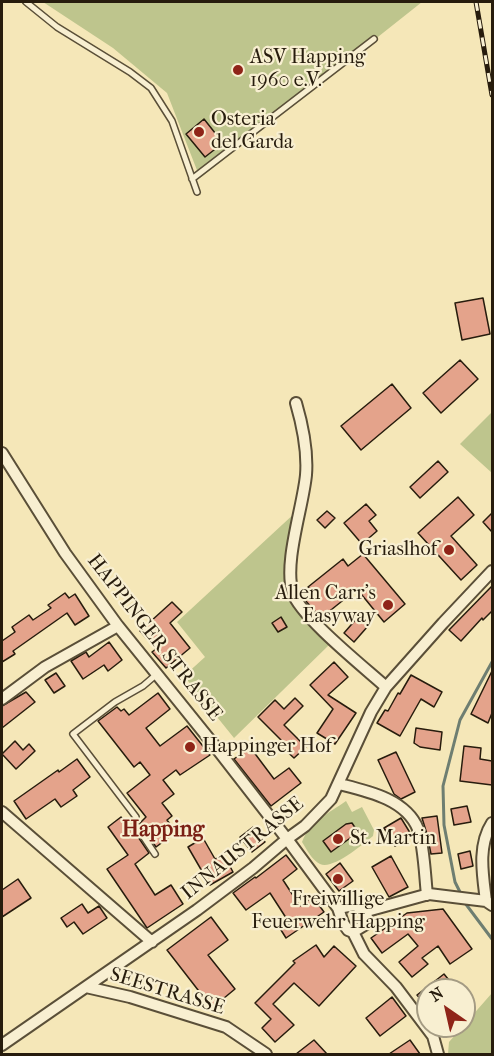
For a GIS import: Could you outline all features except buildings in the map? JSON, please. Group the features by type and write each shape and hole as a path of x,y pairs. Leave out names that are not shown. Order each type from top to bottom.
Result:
{"street":[{"path":"296,403 305,437 306,474 292,557 293,594 315,623 386,687"},
{"name":"HAPPINGER STRASSE","path":"2,453 65,553 118,626 287,839 338,908 343,923 353,933 364,954 396,987 433,1036 438,1054"},
{"name":"INNAUSTRASSE","path":"2,1045 152,942 253,868 305,826 331,799 371,712 386,687 492,571"},
{"path":"2,699 45,667 118,626"},
{"path":"339,784 381,796 407,813 418,830 427,895"},
{"path":"2,812 152,942"},
{"path":"338,908 354,905 367,910 427,895 489,903 481,862 489,843 489,829 492,824"},
{"path":"353,933 366,924 367,910"},
{"name":"SEESTRASSE","path":"86,987 225,1027 266,1054"}],"lane":[{"path":"26,2 57,27 130,72 151,88 172,121 197,192"},
{"path":"192,179 374,39"},
{"path":"155,854 135,824 136,817 73,734 157,674"}],"green space":[{"name":"ASV Happing 1960 e.V.","path":"43,2 422,2 200,178 167,93 113,48"},
{"path":"492,412 492,473 460,444"},
{"path":"296,512 290,596 329,645 234,738 184,676 205,657 177,622"},
{"path":"346,801 352,812 362,807 374,830 373,836 340,860 326,865 320,864 302,842 315,823"},
{"path":"492,993 492,1054 448,1054 449,1042 453,1038 476,1038 476,1011"}],"waterway":[{"path":"461,894 455,882 444,825 443,786 460,720 492,662"},
{"path":"465,903 492,939"}],"railway":[{"path":"476,2 492,95"}],"place":[{"name":"ASV Happing 1960 e.V.","path":"238,70"},
{"name":"Osteria del Garda","path":"199,132"},
{"name":"Griaslhof","path":"449,550"},
{"name":"Allen Carr's Easyway","path":"388,605"},
{"name":"Happinger Hof","path":"190,747"},
{"name":"St. Martin","path":"338,839"},
{"name":"Freiwillige Feuerwehr Happing","path":"338,879"}],"district":[{"name":"Happing","path":"163,831"}]}
